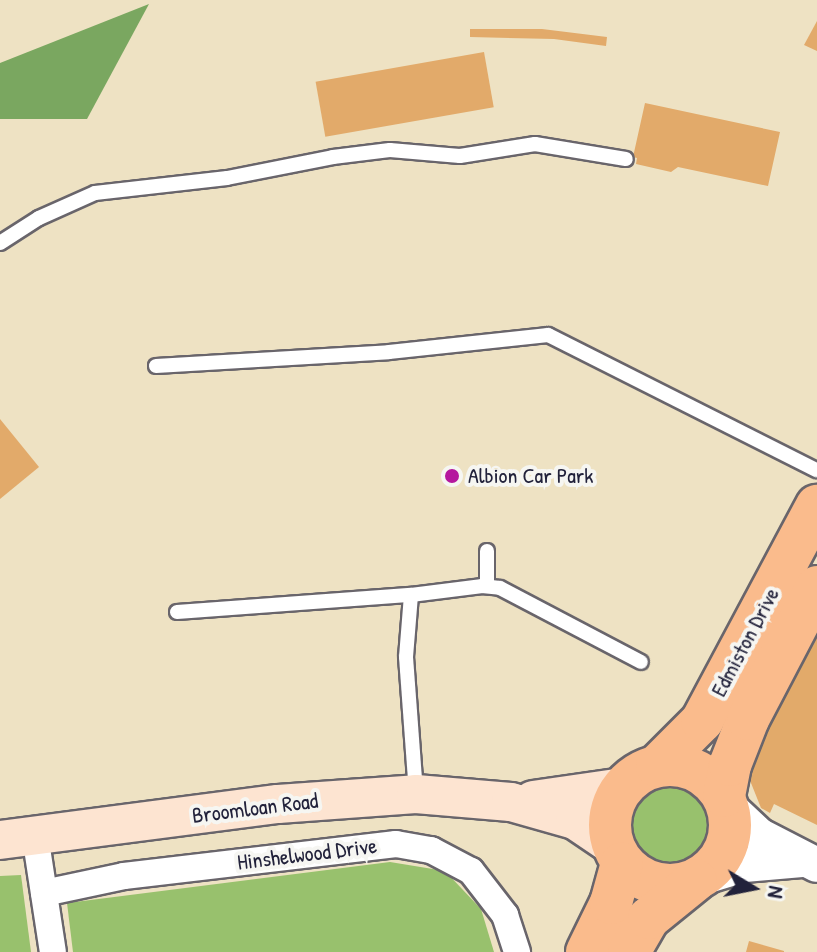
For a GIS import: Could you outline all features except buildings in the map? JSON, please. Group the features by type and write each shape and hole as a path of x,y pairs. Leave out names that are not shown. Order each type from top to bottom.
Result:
{"main road":[{"name":"Edmiston Drive","path":"640,776 702,721 817,506"},
{"name":"Edmiston Drive","path":"726,801 737,745 817,587"},
{"path":"587,952 611,903 617,854 609,825 613,805 640,776 676,765 695,770 712,781 726,801 730,835 724,853 713,869 649,918 629,952"},
{"name":"Broomloan Road","path":"18,838 278,804 416,794 511,802 581,796 640,776"},
{"name":"Broomloan Road","path":"511,802 575,820 617,854"},
{"path":"617,854 637,877 656,885 677,886 697,880"}],"street":[{"path":"726,801 759,835 810,863"},
{"path":"18,838 44,893 53,952"},
{"name":"Hinshelwood Drive","path":"44,893 124,876 396,844 431,850 471,871 505,915 517,952"},
{"path":"697,880 744,865 810,863"}],"lane":[{"path":"0,243 39,218 95,193 227,178 333,157 390,150 460,156 535,144 626,159"},
{"path":"156,366 389,352 548,335 817,470"},
{"path":"487,551 487,586"},
{"path":"177,612 411,595 487,586 500,588 641,662"},
{"path":"411,595 406,657 416,794"}],"green space":[{"path":"149,4 87,119 0,119 0,63"},
{"path":"665,785 681,785 696,792 707,803 714,826 711,842 702,855 681,867 665,867 650,860 639,849 632,834 632,818 639,803 650,792"},
{"path":"390,862 445,871 481,909 494,952 73,952 67,903"},
{"path":"21,875 31,952 0,952 0,876"}],"place":[{"name":"Albion Car Park","path":"452,476"}]}
